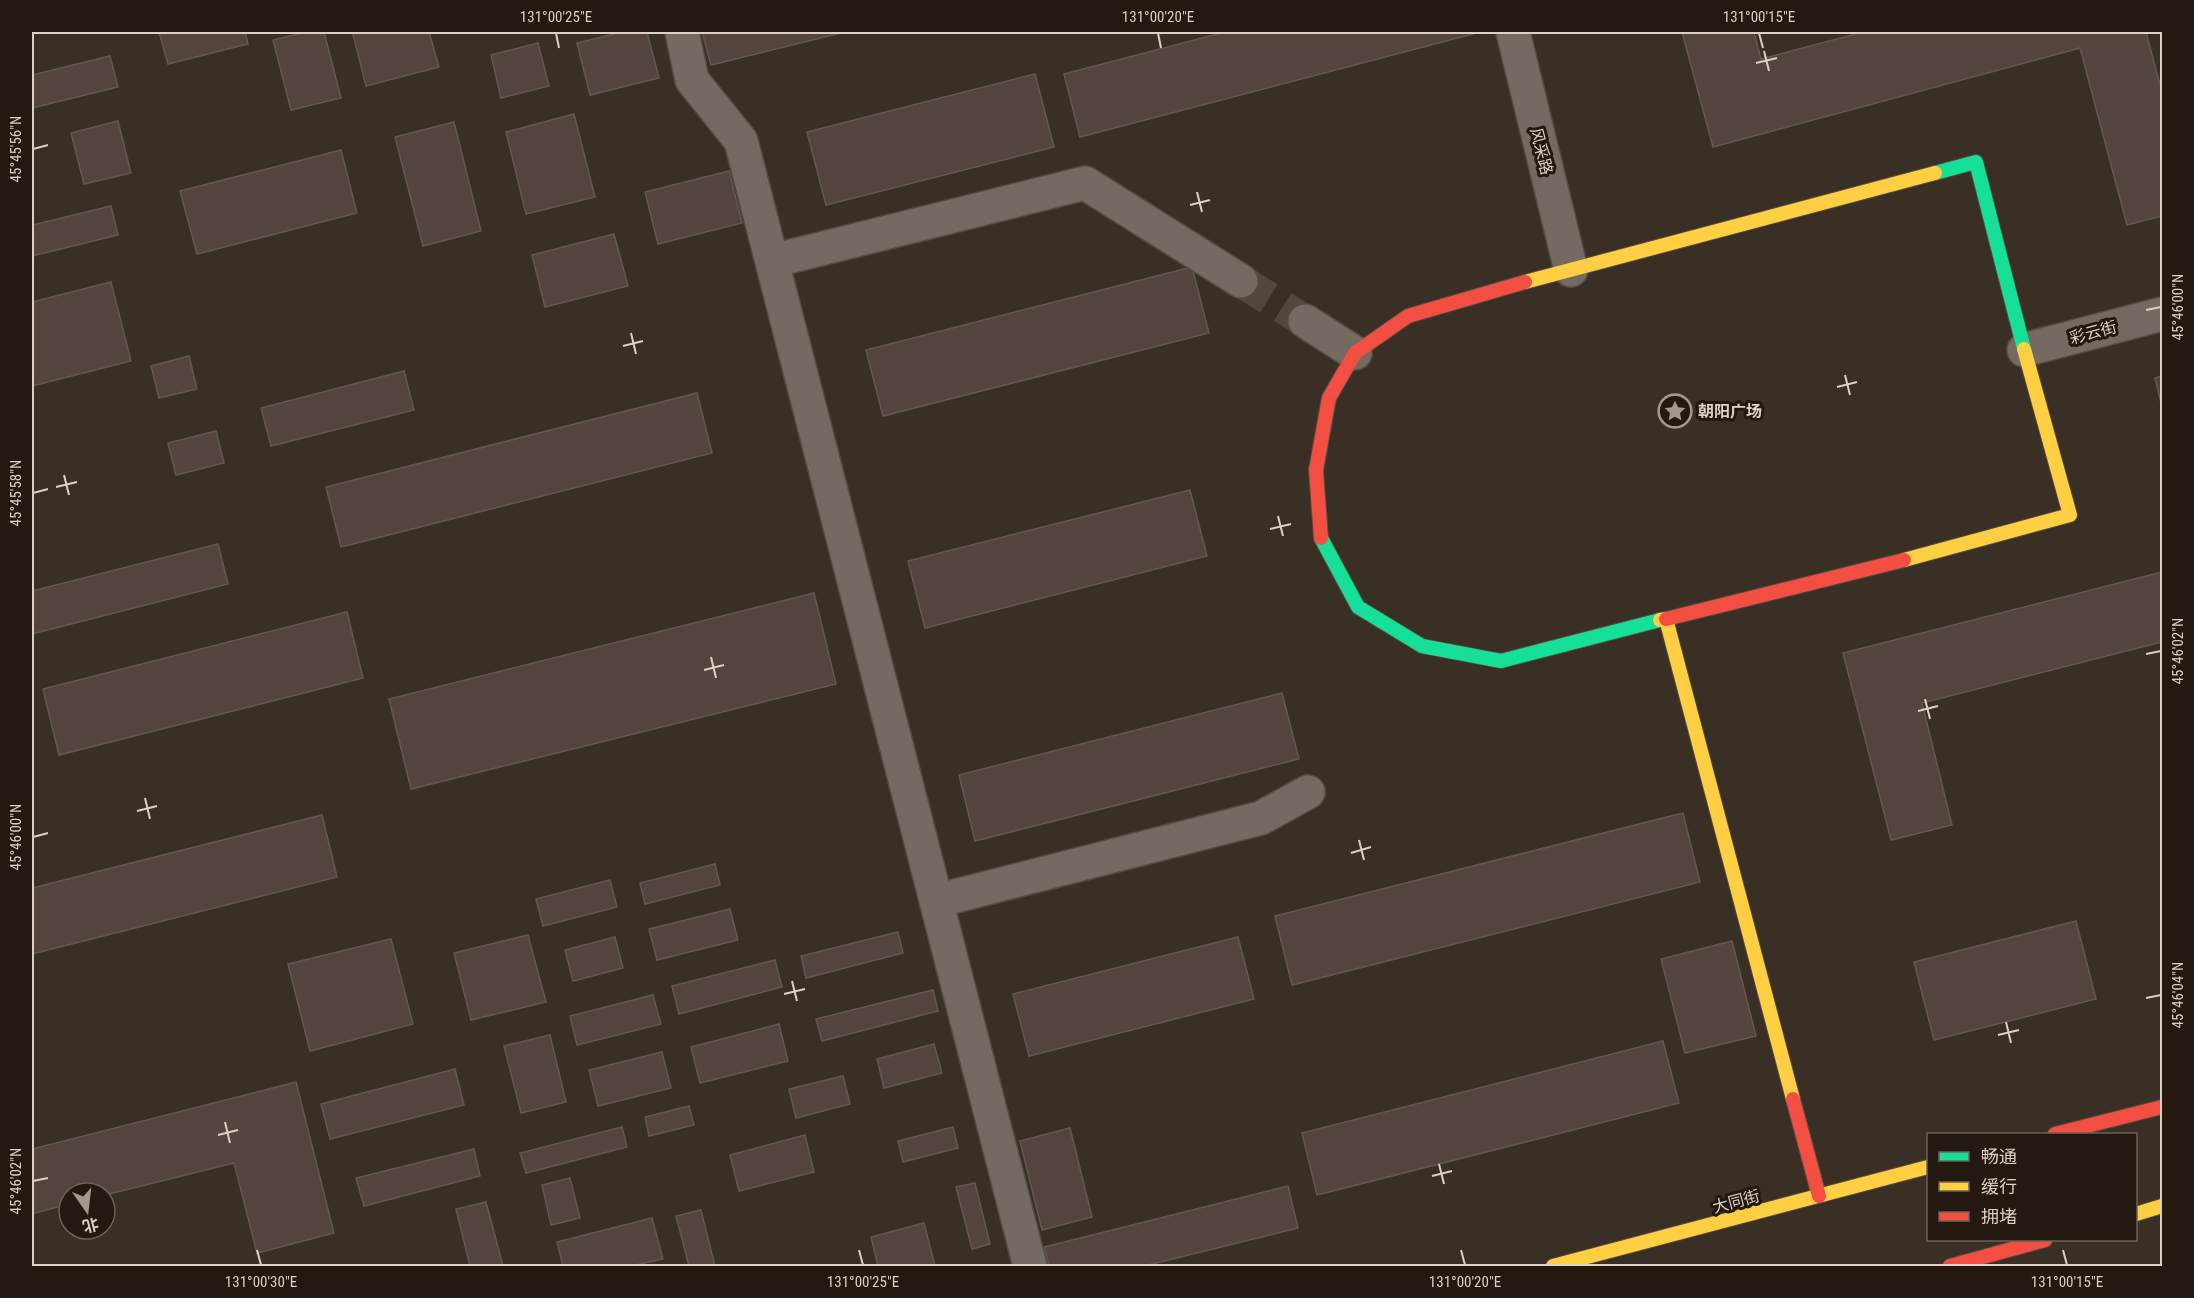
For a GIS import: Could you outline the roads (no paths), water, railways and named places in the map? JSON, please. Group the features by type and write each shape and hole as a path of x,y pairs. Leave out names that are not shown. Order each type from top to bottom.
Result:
{"street":[{"path":"682,32 692,80 741,141 1030,1266"},
{"name":"风采路","path":"1513,32 1571,270"},
{"path":"1977,162 2024,350 2070,515 1864,571 1501,662 1422,646 1358,607 1319,535 1316,470 1329,398 1355,353 1408,316 1571,270 1977,162"},
{"path":"772,261 1085,183 1241,281"},
{"name":"彩云街","path":"2024,350 2163,314"},
{"path":"1305,321 1355,353"},
{"path":"1666,619 1819,1196"},
{"path":"936,901 1261,818 1308,792"},
{"path":"2059,1133 2163,1107"},
{"name":"大同街","path":"1553,1266 1927,1168"},
{"path":"2137,1214 2163,1206"},
{"path":"1950,1266 2038,1241"}],"tunnel":[{"path":"1241,281 1305,321"}],"place":[{"name":"朝阳广场","path":"1675,411"}]}
